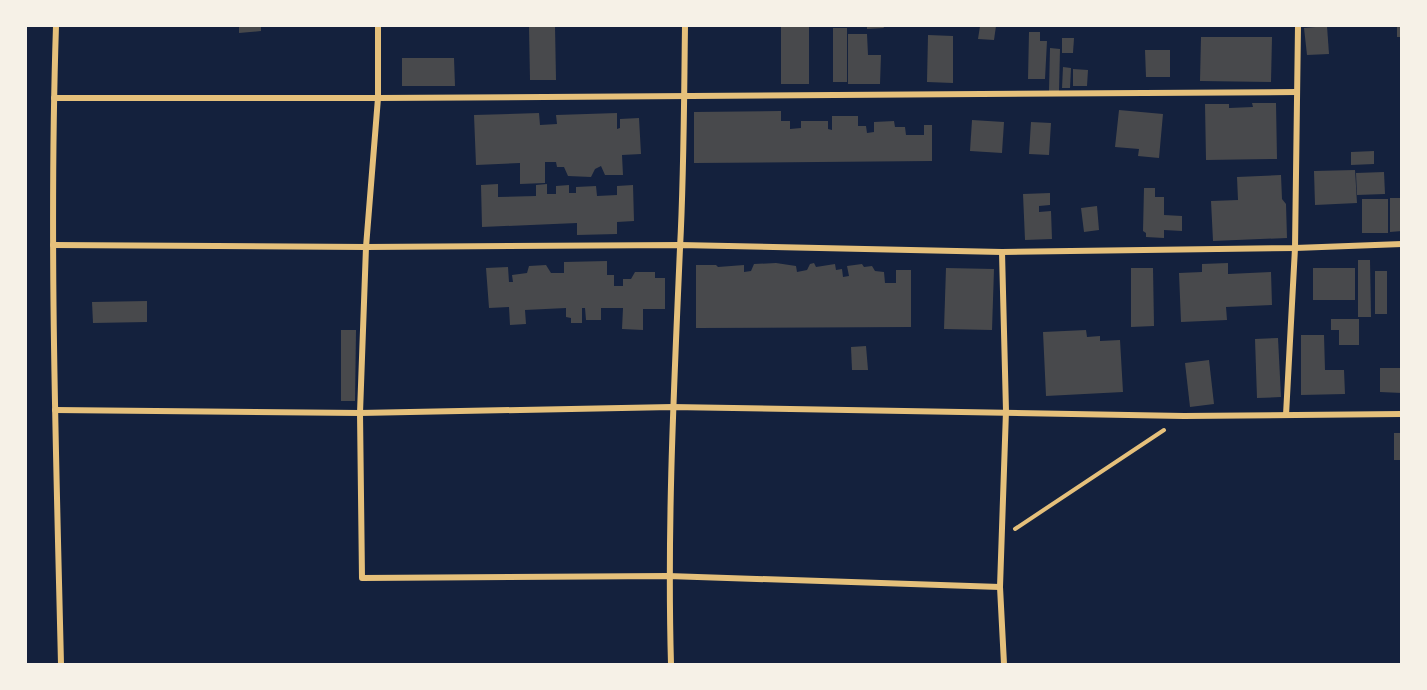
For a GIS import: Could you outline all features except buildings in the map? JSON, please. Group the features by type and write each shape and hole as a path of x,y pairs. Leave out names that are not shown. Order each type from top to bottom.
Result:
{"street":[{"path":"56,26 53,245 61,664"},
{"path":"378,26 378,98 366,247 360,413 362,578 668,576 1000,587"},
{"path":"671,664 668,576 685,26"},
{"path":"1286,416 1295,248 1298,26"},
{"path":"54,98 1297,92"},
{"path":"53,245 366,247 680,245 1002,252 1295,248 1401,244"},
{"path":"1002,252 1006,411 1000,587 1004,664"},
{"path":"55,410 360,413 672,406 1184,416 1401,414"}],"path":[{"path":"1000,538 1184,416"}]}
